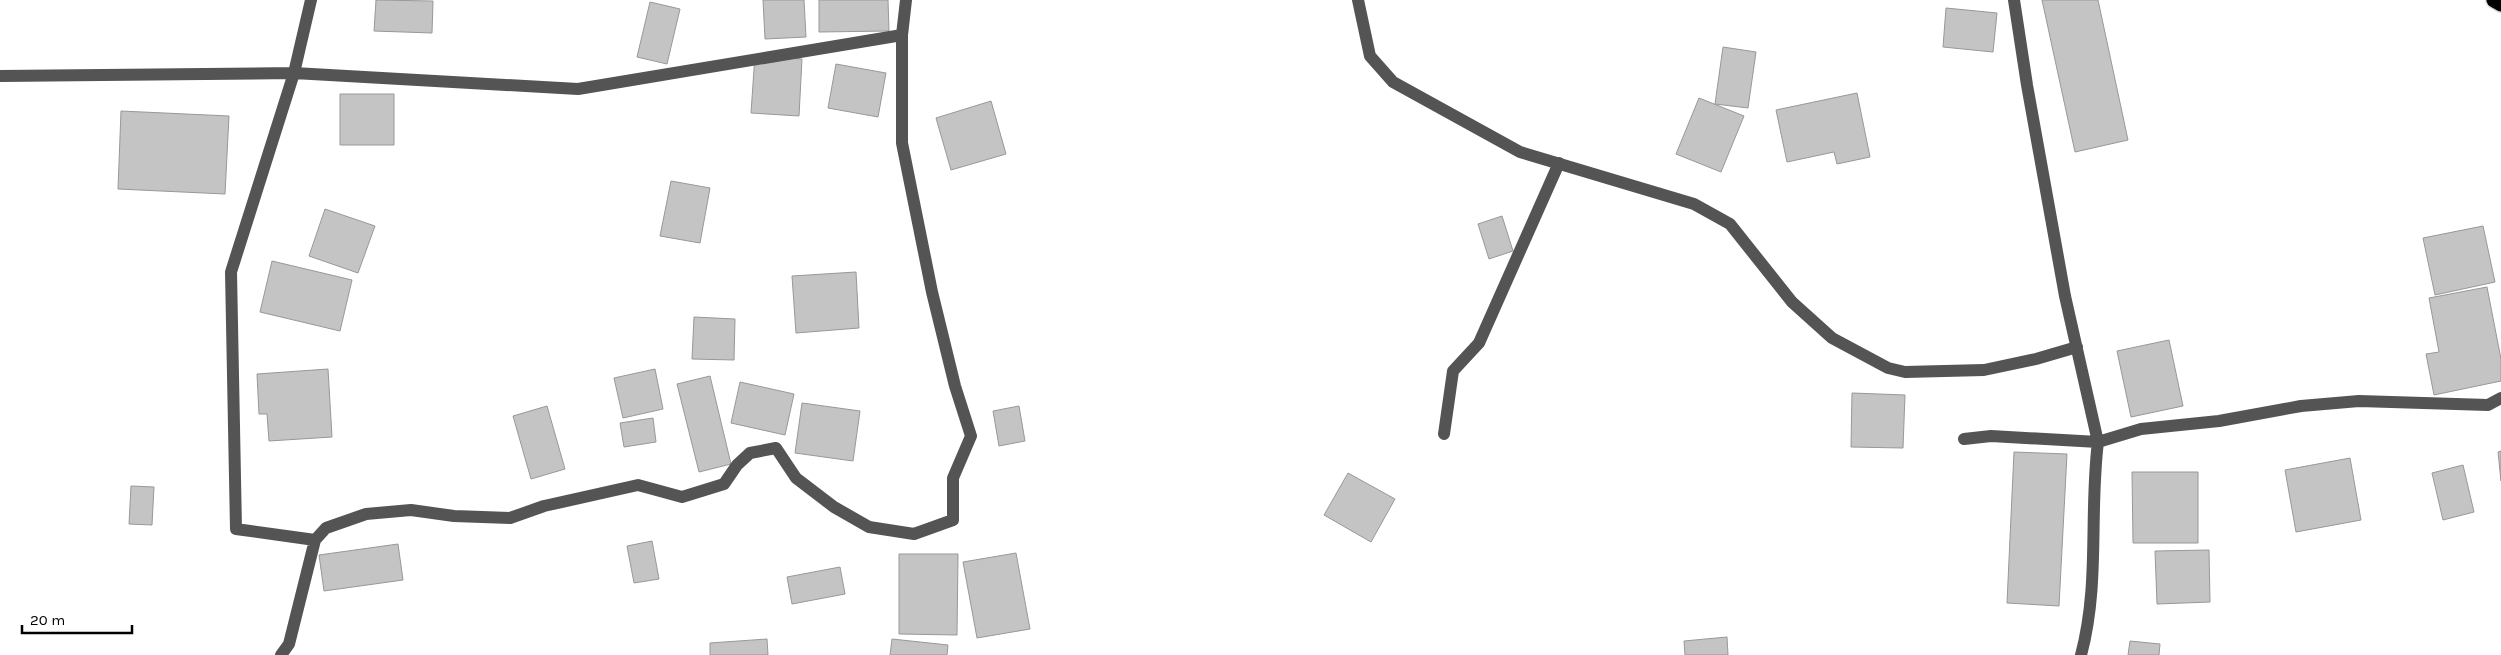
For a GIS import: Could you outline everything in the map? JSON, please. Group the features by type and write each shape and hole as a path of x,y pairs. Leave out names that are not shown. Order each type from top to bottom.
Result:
{"highway":[{"path":"2494,0 2501,4"}],"street":[{"path":"311,0 294,73 231,272 236,529 315,540"},
{"path":"281,655 289,644 315,540 326,528 366,514 412,510 454,516 510,518 544,506 638,485 682,497 724,484 737,465 750,453 776,448 796,478 834,507 869,527 914,534 953,520 953,478 971,436 955,386 932,292 902,143 902,35 906,0"},
{"path":"1358,0 1370,56 1393,82 1520,152 1694,204 1730,224 1792,302 1832,338 1888,368 1905,372 1984,370 2036,359 2076,347"},
{"path":"2014,0 2026,85 2076,347 2098,442 2094,472 2090,620 2081,655"},
{"path":"0,76 294,73 578,89 902,35"},
{"path":"1444,434 1453,371 1479,343 1559,163"},
{"path":"1964,439 1991,436 2098,442 2141,429 2219,421 2301,406 2360,401 2488,405 2501,398"}],"building":[{"path":"376,0 433,1 432,33 374,31"},
{"path":"763,0 804,0 806,37 765,39"},
{"path":"819,0 888,0 889,31 819,32"},
{"path":"2042,0 2098,0 2128,140 2075,152"},
{"path":"650,2 680,9 667,64 637,57"},
{"path":"1946,8 1997,13 1993,52 1943,47"},
{"path":"1723,47 1756,52 1748,108 1715,104"},
{"path":"755,55 802,59 799,116 751,113"},
{"path":"836,64 886,73 878,117 828,108"},
{"path":"1857,93 1870,157 1837,164 1834,152 1787,162 1776,110"},
{"path":"340,94 394,94 394,145 340,145"},
{"path":"1699,98 1744,116 1721,172 1676,154"},
{"path":"991,101 1006,154 951,170 936,118"},
{"path":"121,111 229,116 225,194 118,189"},
{"path":"671,181 710,188 700,243 660,236"},
{"path":"325,209 375,226 358,273 309,256"},
{"path":"1502,216 1513,251 1489,259 1478,224"},
{"path":"2483,226 2495,282 2435,295 2423,238"},
{"path":"272,261 352,280 340,331 260,312"},
{"path":"856,272 859,328 796,333 792,276"},
{"path":"2487,287 2501,359 2501,381 2434,395 2426,354 2439,352 2429,298"},
{"path":"694,317 735,319 734,360 692,359"},
{"path":"2169,340 2183,406 2131,417 2117,351"},
{"path":"328,369 332,437 269,441 267,414 259,414 257,374"},
{"path":"655,369 663,409 623,418 614,378"},
{"path":"710,376 731,464 699,472 677,384"},
{"path":"740,382 794,394 785,435 731,423"},
{"path":"1852,393 1905,395 1903,448 1851,447"},
{"path":"802,403 860,411 853,461 795,453"},
{"path":"547,406 565,469 531,479 513,416"},
{"path":"1019,406 1025,441 999,446 993,411"},
{"path":"653,418 656,442 624,447 620,423"},
{"path":"2501,451 2501,481 2498,452"},
{"path":"2014,452 2067,454 2059,606 2007,603"},
{"path":"2350,458 2361,520 2296,532 2285,470"},
{"path":"2463,465 2474,512 2443,520 2432,473"},
{"path":"2132,472 2198,472 2198,543 2133,543"},
{"path":"1348,473 1395,499 1371,542 1324,515"},
{"path":"131,486 154,487 152,525 129,524"},
{"path":"652,541 659,579 634,583 627,546"},
{"path":"398,544 403,580 324,591 319,555"},
{"path":"2209,550 2210,602 2157,604 2155,551"},
{"path":"1016,553 1030,629 977,638 963,562"},
{"path":"899,554 958,554 957,635 899,634"},
{"path":"840,567 845,594 792,604 787,577"},
{"path":"1727,637 1728,655 1685,655 1684,641"},
{"path":"767,639 768,655 710,655 710,643"},
{"path":"892,639 948,645 947,655 890,655"},
{"path":"2130,641 2160,644 2159,655 2128,655"}]}
